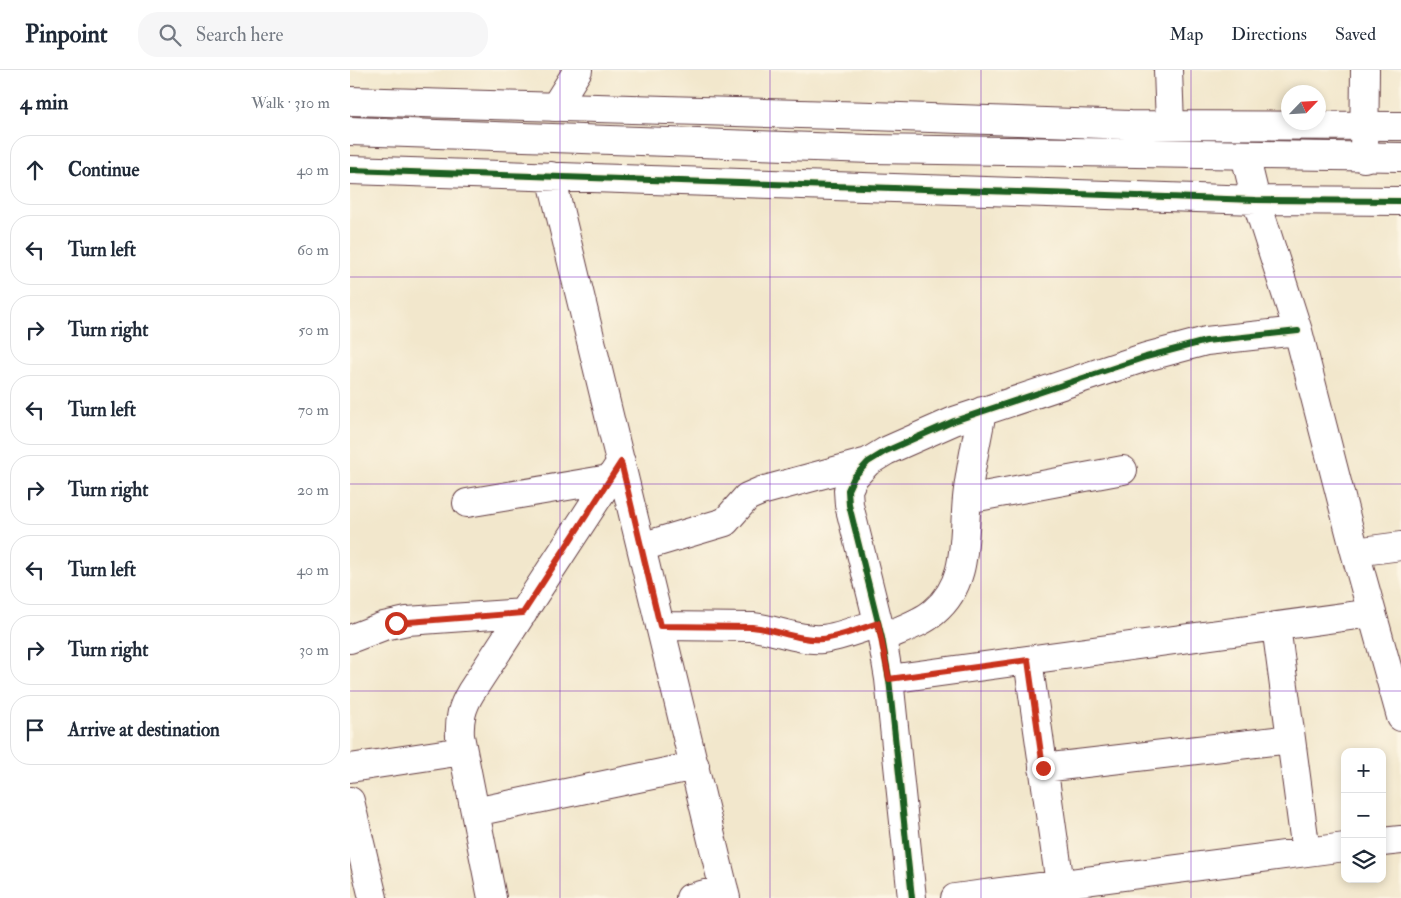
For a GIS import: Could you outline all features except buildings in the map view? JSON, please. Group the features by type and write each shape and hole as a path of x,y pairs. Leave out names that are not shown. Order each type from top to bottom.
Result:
{"main road":[{"path":"555,108 578,70"},
{"path":"1168,70 1170,125"},
{"path":"1364,158 1365,70"},
{"path":"350,102 1170,125 1401,126"},
{"path":"350,131 871,149 1364,158 1401,157"},
{"path":"1245,155 1256,200 1298,332 1355,552 1401,717"},
{"path":"350,170 1256,200 1401,201"},
{"path":"551,176 615,471 641,547 725,894 690,898"},
{"path":"641,547 725,522 747,497 761,490 868,462 895,447 954,421 1146,356 1206,341 1298,332"},
{"path":"660,626 767,628 811,639 823,639 880,630 934,612 949,595 958,576 964,554 967,499 982,412"},
{"path":"868,462 854,477 848,490 849,505 880,630 889,679 912,898"},
{"path":"967,499 1123,470"},
{"path":"467,503 615,471"},
{"path":"492,898 462,750 459,726 460,715 465,702 615,471"},
{"path":"1355,552 1401,546"},
{"path":"350,639 384,626 407,621 523,613"},
{"path":"889,679 1372,613"},
{"path":"1276,626 1306,852"},
{"path":"1028,660 1060,884"},
{"path":"1043,768 1291,739"},
{"path":"350,768 462,750"},
{"path":"475,812 694,766"},
{"path":"350,801 373,898"},
{"path":"1386,842 1401,840"},
{"path":"955,898 1341,848"}],"cycle path":[{"path":"350,170 1256,200 1401,201"},
{"path":"912,898 889,679 882,638 849,505 848,490 854,477 868,462 886,451 954,421 1146,357 1206,341 1298,331"}],"route":[{"path":"396,623 523,613 621,462 660,626 767,628 811,639 823,639 878,623 889,679 1028,660 1043,768"}]}
